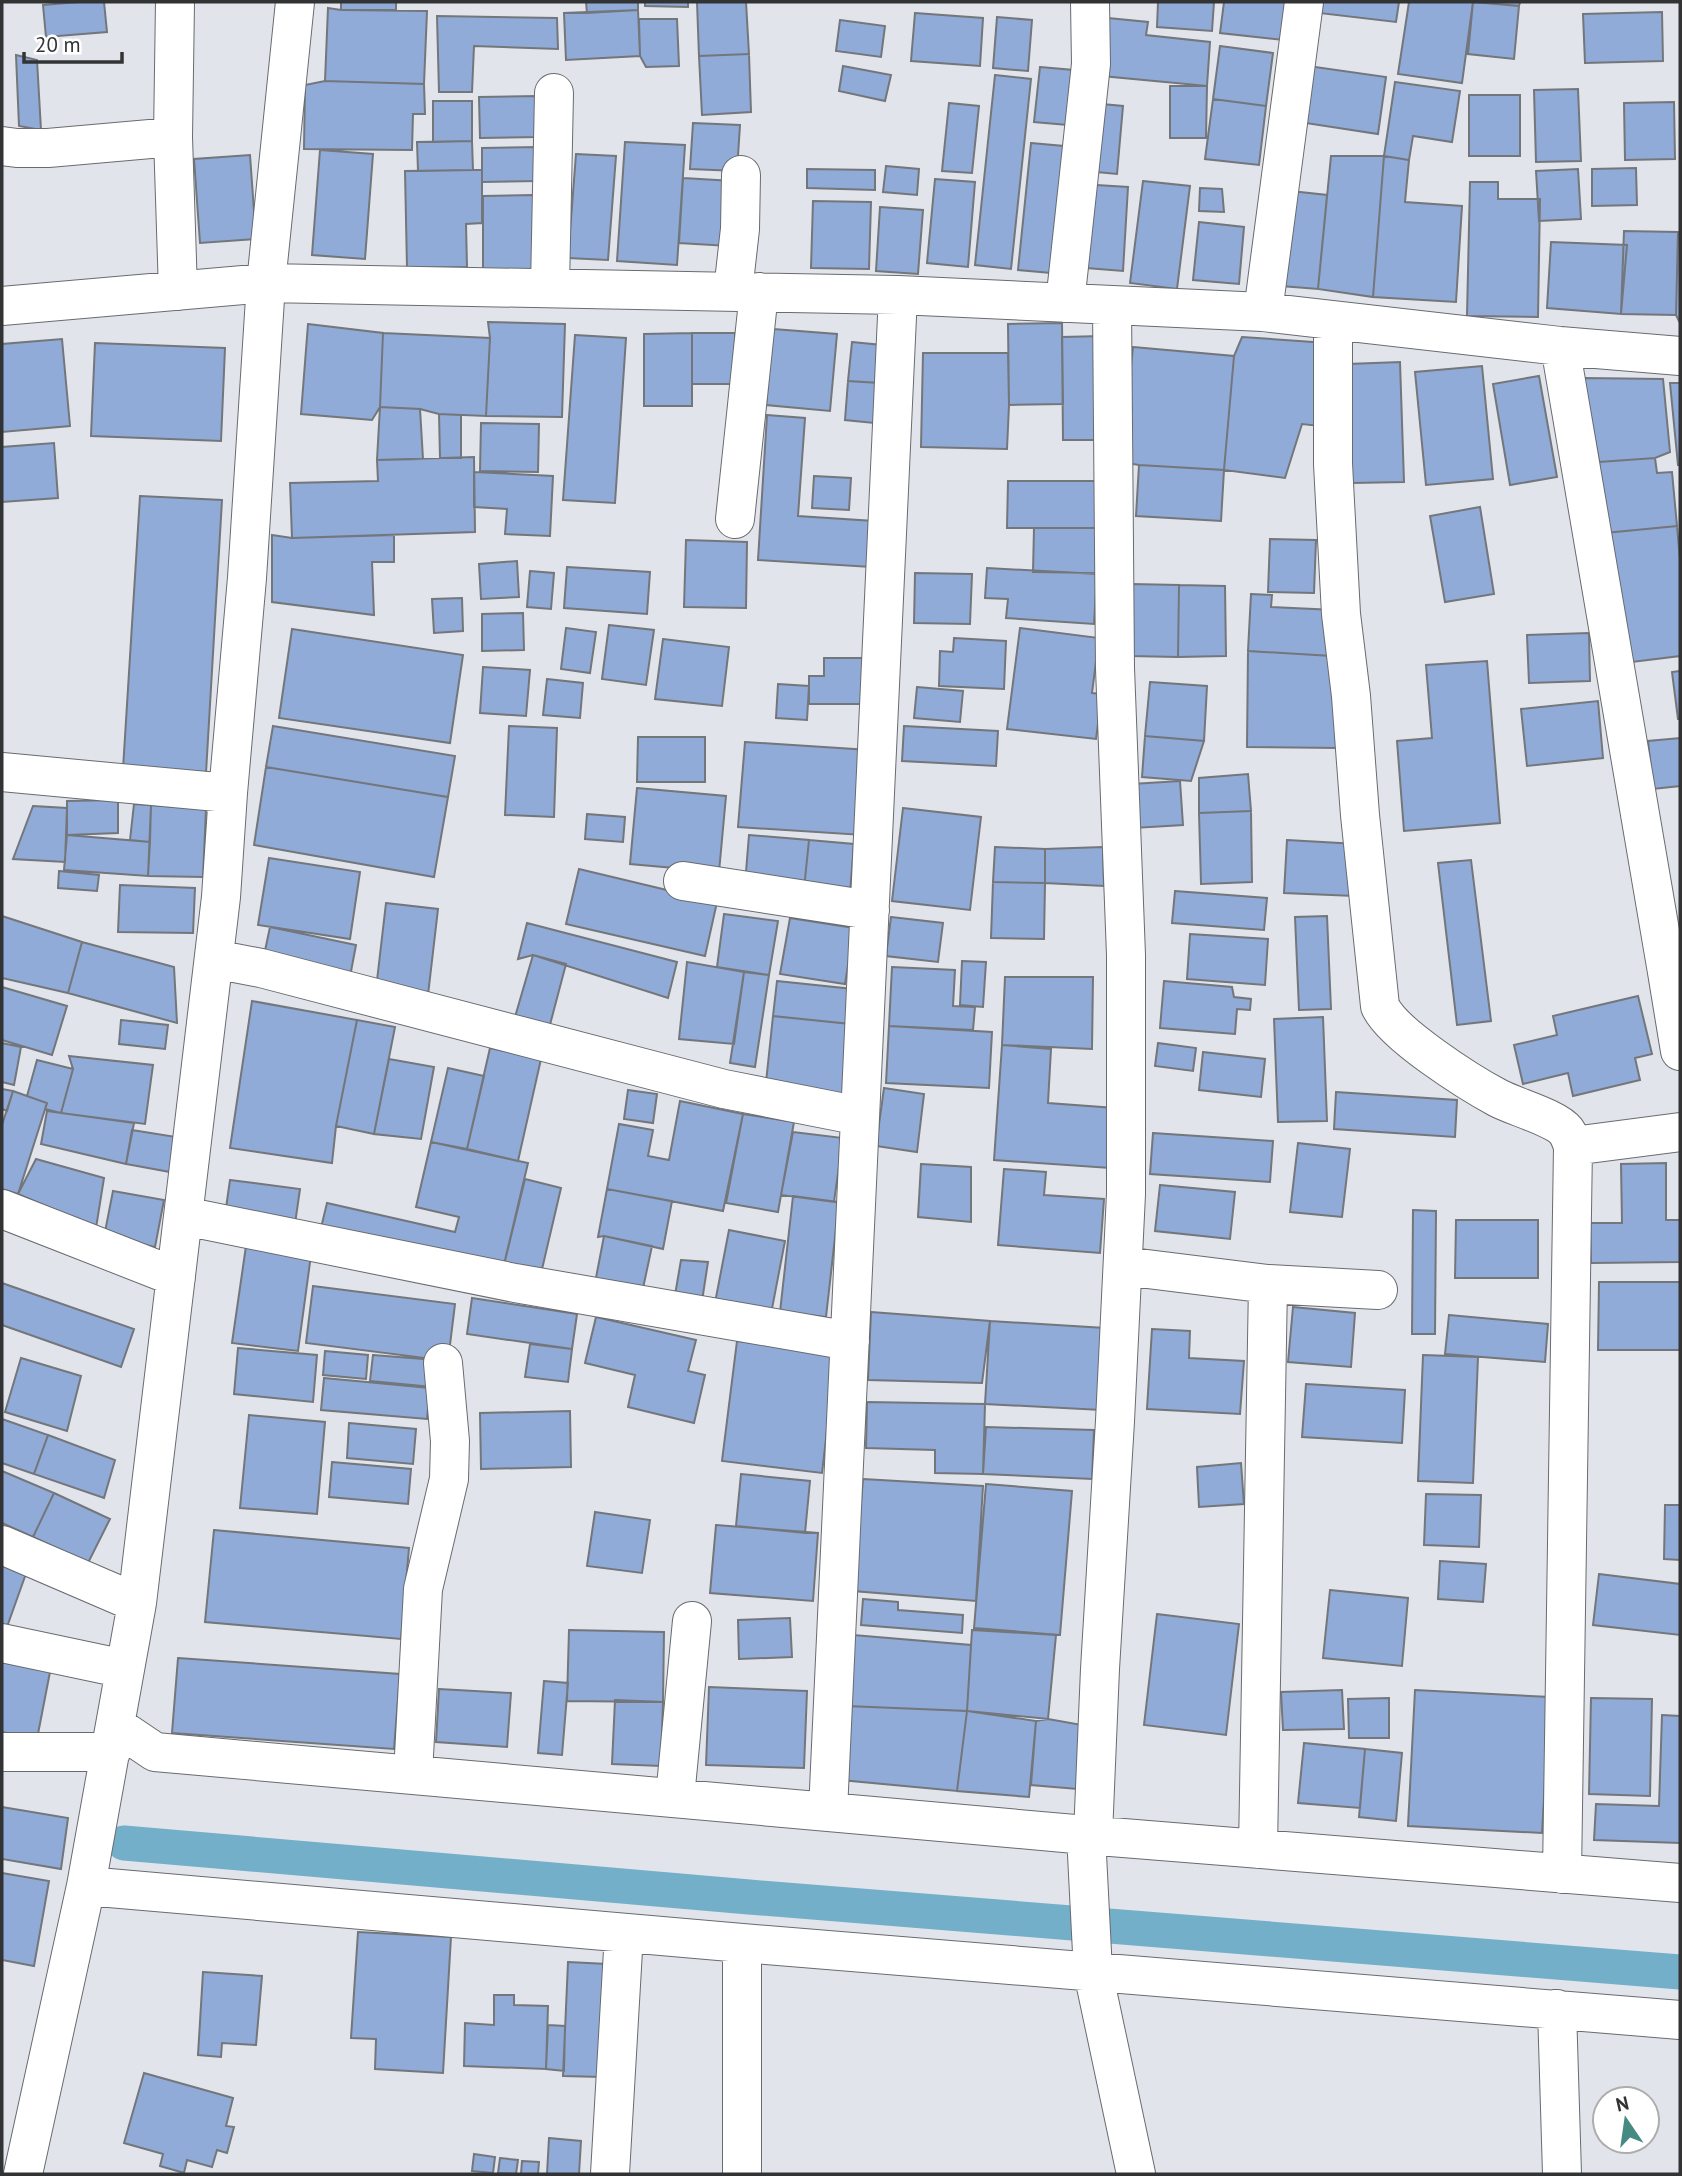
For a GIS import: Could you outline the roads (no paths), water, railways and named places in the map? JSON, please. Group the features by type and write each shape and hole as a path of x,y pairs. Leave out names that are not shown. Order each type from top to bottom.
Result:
{"street":[{"path":"175,2 173,137 178,291"},
{"path":"23,2174 86,1886 137,1603 222,897 228,793 247,578 266,283 295,2"},
{"path":"1065,303 1091,64 1090,2"},
{"path":"1263,312 1304,2"},
{"path":"550,287 554,93"},
{"path":"2,146 48,148 173,137"},
{"path":"735,519 746,292 740,229 741,175"},
{"path":"2,306 266,283 898,295 1263,312 1560,346 1680,356"},
{"path":"828,1811 898,295"},
{"path":"1112,305 1115,668 1126,955 1126,1194 1090,1835 1093,1972 1136,2174"},
{"path":"1333,321 1333,464 1339,589 1380,1006 1395,1027 1416,1044 1499,1098 1553,1121 1566,1130 1573,1146 1562,1874"},
{"path":"1560,346 1673,971 1680,1051"},
{"path":"2,772 228,793"},
{"path":"683,881 870,910"},
{"path":"214,959 261,968 724,1089 860,1116"},
{"path":"1573,1146 1680,1132"},
{"path":"2,1209 176,1277"},
{"path":"184,1216 515,1283 849,1341"},
{"path":"1123,1266 1268,1284 1378,1290"},
{"path":"1258,1849 1268,1284"},
{"path":"413,1774 423,1588 449,1479 450,1441 443,1363"},
{"path":"2,1545 137,1603"},
{"path":"674,1797 692,1621"},
{"path":"2,1643 125,1669"},
{"path":"2,1752 113,1739 155,1752 1090,1835 1680,1883"},
{"path":"86,1886 1680,2020"},
{"path":"610,2174 624,1933"},
{"path":"742,1943 742,2174"},
{"path":"1557,2009 1562,2174"}],"waterway":[{"path":"124,1843 749,1897 1680,1972"}]}
